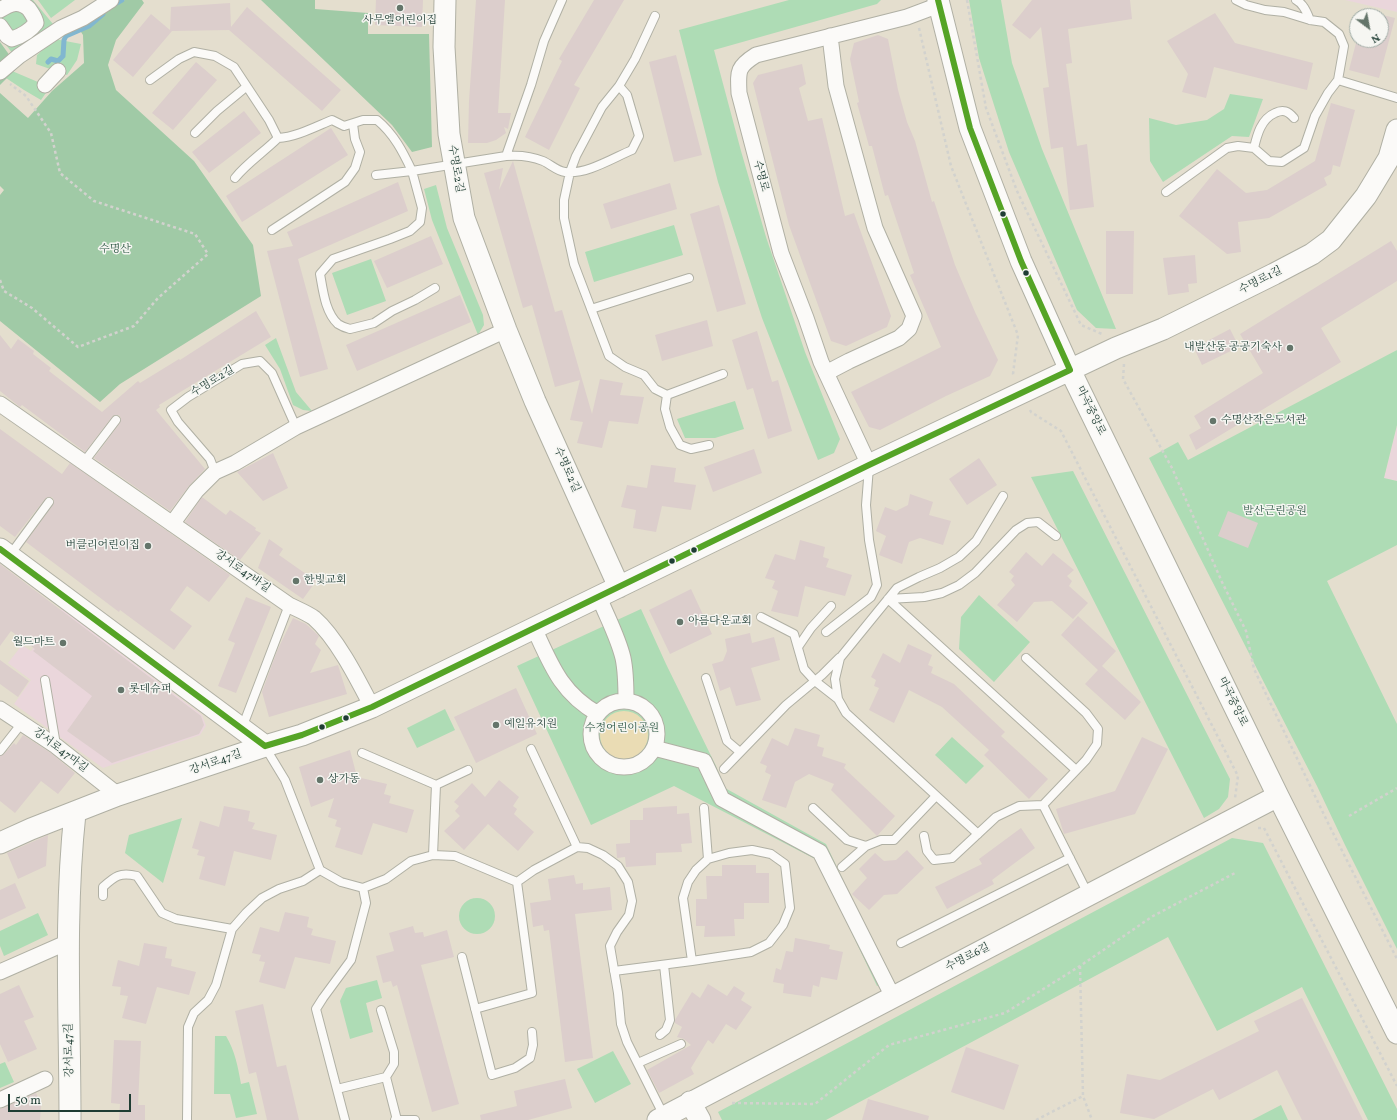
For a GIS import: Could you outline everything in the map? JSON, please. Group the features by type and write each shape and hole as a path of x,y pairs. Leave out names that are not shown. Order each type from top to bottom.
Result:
{"street":[{"path":"0,10 12,2 19,0 25,3 35,18 36,23 32,28 12,38 7,36 0,26"},
{"path":"3,77 19,56 62,28 83,18 111,0"},
{"name":"수명로2길","path":"445,0 444,47 449,134 464,218 506,330 535,401 619,588"},
{"name":"수명로","path":"869,465 826,373 781,253 739,93 738,74 744,62 756,55 891,22 916,14 939,3 970,128 1021,261 1070,370"},
{"path":"826,373 899,338 909,329 914,316 875,228 836,86 830,36"},
{"path":"45,85 58,71"},
{"name":"수명로1길","path":"1070,370 1116,348 1163,329 1312,254 1331,240 1370,190 1389,158 1397,130"},
{"path":"172,524 196,490 215,472 235,463 296,427 506,330"},
{"name":"강서로47길","path":"0,842 118,795 302,735 372,707 869,465 1070,370"},
{"name":"마곡중앙로","path":"1070,370 1278,796 1397,1033"},
{"name":"강서로47바길","path":"0,404 289,605 313,618 329,635 355,675 372,707"},
{"path":"4,552 265,746"},
{"path":"598,597 614,634 622,658 626,679 626,701"},
{"path":"534,628 554,671 562,684 585,707 598,714"},
{"path":"626,701 637,703 646,709 653,717 657,727 657,738 654,748 648,757 640,763 629,767 618,767 608,763 599,756 593,746 591,735 592,724 598,714 606,706 616,702 626,701"},
{"name":"강서로47마길","path":"0,709 56,746 118,795"},
{"path":"654,748 704,761 722,799 820,852 893,997"},
{"name":"수명로6길","path":"661,1118 695,1111 893,997 1278,796"},
{"name":"강서로47길","path":"70,1120 68,942 69,869 75,813"},
{"path":"0,972 68,942"},
{"path":"0,1100 45,1079"}],"lane":[{"path":"506,156 531,86 544,41 562,0"},
{"path":"1166,192 1227,148 1238,146 1254,148 1269,161 1282,162 1304,148 1315,116 1328,93 1338,80 1344,46 1339,34 1324,22 1310,20 1284,12 1265,10 1246,5 1236,0"},
{"path":"1296,0 1300,2 1306,10 1310,20"},
{"path":"655,16 635,59 619,86 602,107 576,156 570,172 564,200 564,218 574,264 609,356 625,367 644,375 655,389 668,395 723,374"},
{"path":"150,80 179,59 194,52 215,56 234,67 269,120 278,138"},
{"path":"1338,80 1397,98"},
{"path":"376,175 519,155 542,160 563,172 581,172 632,150 639,136 627,95 619,86"},
{"path":"195,133 217,111 246,87"},
{"path":"1254,148 1264,120 1281,110 1289,112 1294,118"},
{"path":"235,178 244,167 264,152 278,138 286,138 332,120 344,126 363,120 377,120 386,127 397,142 412,171 422,208 420,222 410,231 333,259 320,274 330,313 339,324 350,329 374,322 435,288"},
{"path":"272,230 345,182 355,168 360,152 353,124"},
{"path":"591,309 689,278"},
{"name":"수명로2길","path":"215,472 210,459 178,422 171,410 188,397 242,364 260,361 272,373 296,427"},
{"path":"668,395 665,409 670,427 680,444 691,449 709,445"},
{"path":"84,462 116,420"},
{"path":"826,632 871,597 877,585 866,505 869,465"},
{"path":"724,769 786,705 840,658 897,588 940,568 959,557 976,541 1003,496"},
{"path":"4,552 49,502"},
{"path":"888,599 924,596 942,592 959,585 976,573 1016,530 1027,523 1038,522 1056,536"},
{"path":"888,599 1076,770"},
{"path":"242,729 289,605"},
{"path":"798,647 811,628 831,606"},
{"path":"761,617 794,634 804,668 815,681 838,699"},
{"path":"840,658 835,679 838,699 846,713 978,834"},
{"path":"924,836 927,851 934,860 952,858 996,817 1019,806 1043,805 1086,760 1097,744 1098,729 1086,713 1026,658"},
{"path":"706,678 727,741 740,752"},
{"path":"45,680 56,746"},
{"path":"0,751 22,723"},
{"path":"265,746 285,780 320,870 341,882 363,888 386,879 411,861 433,855 455,856 517,882"},
{"path":"531,749 577,847"},
{"path":"362,753 436,785 468,770"},
{"path":"433,855 436,785"},
{"path":"842,868 866,846 881,840 894,840 936,796"},
{"path":"1043,805 1088,895"},
{"path":"704,808 708,859"},
{"path":"813,808 847,840 866,846"},
{"path":"517,882 534,870 577,847 588,848 603,855 618,866 628,882 632,901 630,915 616,932 610,946 618,993 621,1024 627,1042 661,1118"},
{"path":"614,971 664,965 692,961 751,952 769,943 783,924 790,908 785,864 771,854 752,850 729,853 708,859 696,870 688,882 684,898 692,961"},
{"path":"901,943 1070,858"},
{"path":"187,1120 188,1026 194,1013 208,1000 216,985 232,929 262,898 279,889 302,881 320,870"},
{"path":"103,896 103,887 114,877 127,874 137,876 162,913 176,919 232,929"},
{"path":"475,1009 532,993 517,882"},
{"path":"345,1120 316,1009 351,960 366,903 363,888"},
{"path":"462,957 492,1075 515,1068 530,1058 533,1045 532,1032"},
{"path":"660,1034 666,1030 670,1020 664,965"},
{"path":"337,1089 386,1077 394,1064 394,1052 382,1010"},
{"path":"638,1064 681,1044"},
{"path":"386,1077 396,1120 415,1120"}],"path":[{"path":"967,0 986,108 1016,191 1081,325 1109,336 1124,362 1123,379 1172,468 1222,582 1246,631 1254,669 1329,825 1397,959"},
{"path":"916,14 951,166 1018,335 1013,374 1031,412 1061,431 1238,776 1234,806 1240,829 1264,828 1397,1086"},
{"path":"0,280 4,291 32,308 78,347 134,326 158,298 208,254 194,234 94,201 60,173 51,133 26,96 3,77"},
{"path":"1349,816 1397,788"},
{"path":"729,1103 815,1104 889,1045 1005,1013 1080,966 1153,916 1235,873"},
{"path":"1080,966 1083,1096 1092,1120"},
{"path":"1036,1120 1083,1096"}],"shaded area":[{"path":"1345,0 1397,0 1397,12 1389,10 1389,8 1380,8"},
{"path":"1397,426 1397,481 1384,478"},
{"path":"62,609 202,715 206,726 200,735 103,768 14,704 31,680 8,663 22,645 31,651"}],"green space":[{"path":"33,0 58,30 55,39 81,44 77,60 67,75 36,64 37,55 48,45 16,58 0,37 0,1"},
{"path":"38,0 75,0 51,18"},
{"name":"수명산","path":"125,0 142,0 144,3 116,40 108,65 116,90 194,161 253,245 261,296 120,384 100,402 0,321 0,195 4,190 0,186 0,93 28,118 52,91 84,63 83,35 77,26"},
{"path":"261,0 315,0 315,9 368,13 368,34 429,34 432,147 412,152 392,125"},
{"path":"789,0 881,0 877,4 714,50 766,237 805,352 840,439 834,453 818,460 762,318 718,182 679,30"},
{"path":"969,0 1001,0 1012,63 1042,149 1116,329 1096,328 1077,310 1009,152 979,58"},
{"path":"0,42 18,67 0,85"},
{"path":"5,68 50,87 41,100 0,74"},
{"path":"1230,94 1263,99 1249,137 1232,136 1163,182 1150,161 1149,118 1176,125 1207,120 1224,109"},
{"path":"436,185 447,228 483,315 484,325 478,335 432,220 424,189"},
{"path":"674,225 683,255 594,282 585,252"},
{"path":"371,259 386,301 347,315 332,273"},
{"path":"276,338 296,392 312,411 303,410 293,405 280,369 265,345"},
{"name":"발산근린공원","path":"1397,350 1397,425 1384,478 1397,481 1397,545 1327,581 1397,724 1397,949 1317,786 1149,458 1178,442 1188,460"},
{"path":"735,401 744,429 715,438 685,438 677,419"},
{"path":"1073,471 1230,779 1228,797 1219,809 1204,818 1031,477"},
{"path":"979,595 1030,642 994,682 959,649 961,617"},
{"name":"수정어린이공원","path":"641,609 725,788 826,844 890,979 877,986 817,860 674,786 591,825 517,666"},
{"path":"445,709 455,730 417,748 407,728"},
{"path":"952,737 984,766 966,784 935,755"},
{"path":"182,818 163,883 125,853 129,835"},
{"path":"1232,838 1263,843 1397,1109 1397,1120 1368,1120 1302,987 1217,1031 1168,937 826,1120 722,1120 718,1112"},
{"path":"481,898 490,903 494,909 494,923 490,929 481,934 473,934 464,929 460,923 459,912 464,903 470,899"},
{"path":"38,913 48,935 4,956 0,946 0,931"},
{"path":"377,980 382,998 366,1003 373,1032 350,1039 340,1001 346,988"},
{"path":"215,1036 226,1036 232,1047 241,1084 249,1082 257,1114 236,1118 230,1094 214,1094"},
{"path":"613,1051 631,1084 595,1103 577,1069"},
{"path":"5,1062 14,1082 0,1088 0,1064"},
{"path":"1281,1105 1288,1120 1252,1120"}],"sand":[{"path":"624,711 633,713 641,718 646,726 648,735 646,744 641,752 633,757 624,759 615,757 607,752 602,744 600,735 602,726 607,718 615,713"}],"building":[{"path":"376,0 423,0 422,27 375,25"},
{"path":"476,0 505,0 498,113 511,113 508,129 504,127 506,133 496,140 487,143 468,143 469,101"},
{"path":"594,0 624,0 574,85 580,88 549,150 525,137 562,61 559,59"},
{"path":"1032,0 1130,0 1132,19 1068,29 1072,63 1066,64 1077,146 1087,144 1094,207 1070,210 1063,147 1051,149 1043,88 1049,87 1041,27 1030,39 1012,25"},
{"path":"230,3 231,27 247,7 341,90 322,111 229,30 172,31 133,77 113,60 151,14 170,30 171,7"},
{"path":"1215,13 1235,43 1313,63 1307,90 1214,67 1206,98 1182,92 1188,74 1167,41"},
{"path":"1389,17 1395,18 1389,40"},
{"path":"878,35 888,39 898,90 907,122 915,141 932,202 934,201 955,265 998,360 990,376 946,396 880,430 869,427 851,392 941,347 910,275 914,273 888,195 885,196 872,146 869,146 857,103 859,102 850,59 854,43"},
{"path":"1355,48 1387,48 1379,78 1349,70"},
{"path":"676,55 702,155 674,162 649,62"},
{"path":"196,62 217,80 173,130 152,113"},
{"path":"802,64 806,84 799,88 808,121 822,118 845,216 854,213 891,316 887,327 846,346 831,341 789,225 753,83 758,75"},
{"path":"1331,103 1355,110 1340,167 1333,165 1331,174 1324,178 1327,185 1269,218 1238,222 1241,252 1227,254 1179,216 1217,169 1246,193 1267,190 1315,161"},
{"path":"244,111 261,133 209,173 192,152"},
{"path":"331,128 348,155 242,222 226,196"},
{"path":"513,161 555,312 562,310 592,414 600,379 623,383 620,395 644,397 638,424 609,421 602,448 577,443 583,422 570,420 580,380 555,387 532,305 523,308 484,173 503,168 499,190"},
{"path":"398,182 408,211 298,259 328,369 300,377 267,251 293,246 287,232"},
{"path":"670,183 677,209 611,229 603,204"},
{"path":"719,205 746,304 717,312 690,214"},
{"path":"1106,231 1134,231 1133,294 1106,294"},
{"path":"431,236 443,264 387,288 374,261"},
{"name":"내발산동 공공기숙사","path":"1391,241 1397,251 1397,281 1321,328 1341,362 1196,450 1189,435 1201,428 1194,416 1263,373 1240,334"},
{"path":"1195,255 1197,283 1188,284 1189,292 1168,295 1163,258"},
{"path":"460,295 471,322 357,371 346,345"},
{"path":"256,311 271,337 159,405 160,407 156,410 205,469 189,486 170,511 94,458 120,423 121,418 119,415 114,415 112,417 85,452 22,405 20,407 0,391 0,335 11,349 18,339 34,351 33,354 51,368 49,371 102,412 138,381 140,383 179,359 180,360"},
{"path":"707,320 713,346 662,361 655,335"},
{"path":"1230,329 1239,347 1202,365 1194,348"},
{"path":"757,331 772,382 778,380 792,431 768,439 753,388 747,390 732,340"},
{"path":"0,429 62,474 70,463 230,575 209,602 187,586 170,610 192,626 174,650 120,610 119,612 26,542 53,505 54,500 52,497 47,497 45,499 15,537 0,526"},
{"path":"754,449 762,473 713,492 704,467"},
{"path":"273,453 288,488 263,501 237,472"},
{"path":"979,458 997,485 967,505 949,479"},
{"path":"651,465 676,468 674,482 696,485 691,510 662,506 656,532 633,528 636,510 621,507 627,485 647,488"},
{"path":"910,494 933,502 929,515 951,521 943,545 920,538 909,542 902,564 879,555 886,536 876,531 885,507 896,511 908,505"},
{"path":"202,497 226,515 230,510 261,533 240,560 185,522"},
{"path":"1228,511 1258,523 1248,548 1218,536"},
{"path":"269,539 283,549 279,555 316,581 303,599 258,568"},
{"path":"800,540 825,547 823,557 829,559 826,567 852,575 845,596 805,586 798,617 771,611 778,591 772,588 775,581 765,578 775,554 795,560"},
{"path":"1026,552 1042,566 1053,553 1074,570 1067,576 1072,581 1069,586 1088,603 1073,619 1052,601 1034,602 1017,622 997,605 1015,585 1011,580 1014,576 1009,572"},
{"path":"0,564 201,716 204,725 199,734 112,763 67,731 92,696 33,651 35,649 11,631 0,646"},
{"name":"아름다운교회","path":"691,589 712,634 670,654 649,610"},
{"path":"246,597 271,607 236,693 218,686 235,643 228,640"},
{"path":"1078,616 1116,651 1102,666 1141,702 1125,720 1085,684 1098,670 1061,635"},
{"path":"293,618 306,624 319,636 315,644 321,650 310,673 338,665 347,694 269,717 262,692 277,651"},
{"path":"750,633 752,643 774,637 780,660 751,668 761,700 736,706 730,687 720,691 712,664 723,661 727,651 725,639"},
{"path":"908,644 932,655 928,665 933,667 931,673 954,684 1005,732 1001,736 1048,779 1029,799 984,755 989,750 942,707 909,690 894,723 869,710 879,688 874,686 876,680 871,677 883,653 900,663"},
{"path":"0,660 29,681 18,697 0,684"},
{"name":"예일유치원","path":"516,688 537,734 476,763 454,717"},
{"path":"795,728 820,735 817,746 824,748 822,756 846,764 844,768 895,816 877,836 831,790 834,784 809,774 795,782 786,808 762,800 771,775 765,772 767,766 760,763 772,738 788,746"},
{"path":"23,735 51,753 75,773 58,794 41,781 15,813 0,801 0,756 4,754 14,743 16,745"},
{"path":"1142,737 1168,749 1135,814 1064,834 1056,809 1115,791"},
{"path":"350,750 357,777 387,784 384,794 391,796 389,803 414,810 407,833 373,823 362,855 335,847 341,828 335,826 337,820 328,817 334,798 311,807 299,767"},
{"path":"499,780 519,797 513,806 517,809 514,814 534,832 518,851 488,824 464,850 444,831 460,816 455,811 459,806 454,802 472,783 485,797"},
{"path":"224,806 250,811 248,821 255,823 252,829 277,835 271,860 234,851 225,886 199,879 205,857 197,855 199,850 192,848 200,821 219,827"},
{"path":"677,806 677,814 689,813 692,843 681,844 682,852 656,853 656,865 626,867 625,857 617,858 616,844 630,843 630,820 643,820 643,808"},
{"path":"1021,828 1035,848 992,880 994,884 947,909 935,887 982,864 979,859"},
{"path":"48,835 46,866 18,879 7,853"},
{"path":"907,850 924,868 897,894 884,895 869,910 852,894 867,878 859,869 875,853 884,861 896,860"},
{"path":"722,865 756,865 756,873 769,873 769,903 744,903 744,919 734,919 735,936 704,937 705,926 696,926 696,899 707,899 706,876 722,876"},
{"path":"574,875 576,884 583,883 583,890 610,887 612,910 575,914 593,1058 565,1062 549,930 544,931 543,925 533,927 530,903 551,900 548,879"},
{"path":"15,883 26,908 0,920 0,890"},
{"path":"285,912 309,917 307,927 313,929 311,935 336,941 330,964 295,957 285,989 259,982 265,962 259,961 261,955 252,953 260,927 279,932"},
{"path":"413,926 415,933 423,932 424,937 447,930 454,957 421,965 459,1104 432,1112 397,985 393,987 391,981 383,983 376,956 394,951 389,933"},
{"path":"795,938 830,945 829,949 843,952 837,980 821,977 819,987 813,985 811,997 783,993 784,984 773,982 776,968 781,970 786,951 793,952"},
{"path":"144,943 167,947 165,958 172,959 171,966 196,972 189,995 157,987 146,1024 122,1018 128,996 120,995 121,987 112,986 118,960 139,966"},
{"path":"708,984 727,996 734,986 745,993 741,1000 752,1007 736,1030 726,1024 713,1044 708,1040 691,1068 694,1074 659,1093 647,1070 691,1045 684,1039 677,1037 682,1027 675,1023 675,1020 692,992 700,998"},
{"path":"19,985 34,1017 24,1021 37,1049 8,1062 0,1044 0,994"},
{"path":"1302,998 1363,1120 1302,1120 1277,1070 1219,1100 1213,1089 1154,1119 1120,1113 1127,1074 1160,1080 1259,1031 1254,1021"},
{"path":"263,1004 277,1067 286,1065 299,1120 267,1120 256,1072 249,1074 235,1011"},
{"path":"114,1040 141,1041 138,1105 145,1105 145,1120 119,1120 120,1104 111,1103"},
{"path":"966,1047 1019,1065 1004,1110 951,1092"},
{"path":"565,1079 572,1108 528,1120 481,1120 480,1115 517,1106 514,1091"},
{"path":"36,1093 41,1104 40,1120 0,1120 0,1109"},
{"path":"868,1099 929,1116 928,1120 862,1120"}],"waterway":[{"path":"113,5 122,0"},
{"path":"48,62 51,59 58,61 63,56 64,40 66,36 89,26 103,14"}],"transit line":[{"path":"938,0 970,128 1021,261 1070,370"},
{"path":"265,746 302,735 372,707 869,465 1070,370"},
{"path":"0,549 265,746"}],"place":[{"name":"사무엘어린이집","path":"400,8"},
{"name":"내발산동 공공기숙사","path":"1290,348"},
{"name":"수명산작은도서관","path":"1213,421"},
{"name":"버클리어린이집","path":"148,546"},
{"name":"한빛교회","path":"296,581"},
{"name":"아름다운교회","path":"680,622"},
{"name":"월드마트","path":"63,643"},
{"name":"롯데슈퍼","path":"121,690"},
{"name":"예일유치원","path":"496,725"},
{"name":"상가동","path":"320,780"}]}
